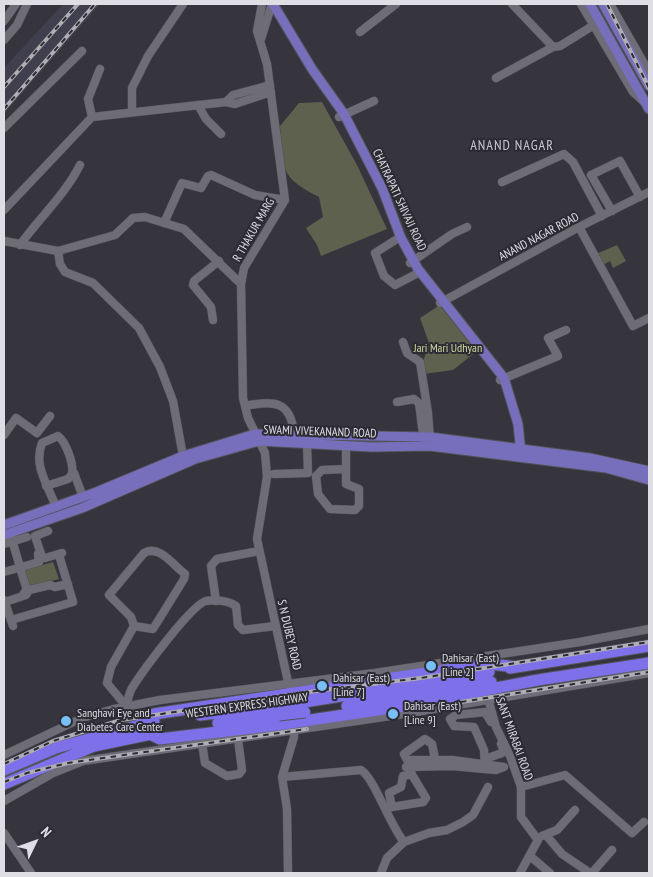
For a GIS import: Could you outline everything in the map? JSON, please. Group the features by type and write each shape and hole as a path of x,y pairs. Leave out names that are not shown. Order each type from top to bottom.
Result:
{"highway":[{"name":"WESTERN EXPRESS HIGHWAY","path":"304,707 516,667 649,646"},
{"name":"WESTERN EXPRESS HIGHWAY","path":"4,784 94,746 150,734 278,711 512,680 649,657"},
{"path":"150,734 160,739 295,726 465,695 483,698 649,663"},
{"path":"148,722 154,714 290,689 491,664 516,667"},
{"path":"483,698 512,680"},
{"name":"WESTERN EXPRESS HIGHWAY","path":"4,770 56,748 148,722 278,711"}],"main road":[{"path":"269,4 306,70 341,116 379,192 397,239 411,262 502,379 513,401 518,453"},
{"path":"590,4 648,108"},
{"path":"603,4 649,85"},
{"name":"CHATRAPATI SHIVAJI ROAD","path":"341,116 382,188 411,262"},
{"name":"SWAMI VIVEKANAND ROAD","path":"4,525 83,497 183,456 257,438 294,434 356,436 427,442 649,471"},
{"path":"356,436 356,446"},
{"name":"SWAMI VIVEKANAND ROAD","path":"8,538 195,459 257,438 346,446 427,442"},
{"name":"SWAMI VIVEKANAND ROAD","path":"578,461 649,480"}],"street":[{"path":"4,21 16,4"},
{"path":"4,37 17,24 26,4"},
{"path":"132,111 132,88 148,56 183,4"},
{"name":"R THAKUR MARG","path":"257,438 245,406 241,284 244,268 285,200 271,89 260,39 269,4"},
{"path":"360,32 396,4"},
{"path":"512,4 554,47"},
{"path":"581,4 633,92 648,108"},
{"path":"610,4 649,72"},
{"path":"496,78 554,47 560,46 594,25"},
{"path":"4,128 82,51"},
{"path":"92,117 88,99 93,81 100,69"},
{"path":"4,210 92,117 132,111 226,102 235,104 271,89"},
{"path":"341,116 374,101"},
{"path":"198,105 206,119 221,134"},
{"path":"502,182 564,154 573,162 602,216"},
{"path":"612,211 591,175 620,160 640,197"},
{"path":"20,245 38,220 71,183 80,165"},
{"path":"164,223 182,183 200,188 208,176 211,175 255,196 285,200"},
{"name":"ANAND NAGAR ROAD","path":"442,302 579,227 649,192"},
{"path":"4,241 58,251 115,235 134,218 145,217 184,229 220,261 241,284"},
{"path":"411,262 452,234 466,227"},
{"path":"579,227 633,326 649,318"},
{"path":"397,239 375,253 384,276 394,285 418,273"},
{"path":"58,251 60,264 66,272 93,283 140,328 160,367 174,401 183,456"},
{"path":"214,320 211,307 193,285 194,281 220,261"},
{"path":"502,379 558,356 548,338 566,330"},
{"path":"404,342 407,353 420,362 427,442"},
{"path":"397,402 414,399 418,401 427,442"},
{"path":"245,406 267,402 283,407 293,419 294,434"},
{"path":"4,435 16,418 37,433 50,416"},
{"path":"48,490 68,479 72,474 71,463 66,449 61,438 58,436 45,441 40,449 38,462 54,507"},
{"name":"S N DUBEY ROAD","path":"257,438 265,452 267,477 257,539 290,689 295,726 282,777 287,809 288,873"},
{"path":"274,474 308,473 307,444"},
{"path":"346,446 346,469 346,486 360,491 358,508 330,510 318,494 316,476 322,470 346,469"},
{"path":"74,473 83,497"},
{"path":"48,531 35,536 42,557 60,554 74,600 71,603 12,623 4,601 26,596 29,590 50,585 55,587 68,584"},
{"path":"19,598 27,591 21,569 8,538 27,537"},
{"path":"4,572 21,569 39,562 35,546"},
{"path":"126,706 107,683 111,667 134,626 131,617 109,595 144,554 153,551 164,555 185,574 184,579 152,629 134,626"},
{"path":"216,601 211,566 217,559 259,551"},
{"path":"126,706 131,690 192,611 206,601 230,602 236,606 238,625 243,630 275,626"},
{"path":"4,755 82,718 126,706 290,689 649,629"},
{"path":"4,801 53,774 83,761 238,739 295,726 649,673"},
{"name":"SANT MIRABAI ROAD","path":"483,698 510,756 521,787 521,818 538,838"},
{"path":"485,764 474,727 454,726 450,720 456,715 488,711 503,748 502,753"},
{"path":"202,743 205,763 227,776 239,774 242,770 238,739"},
{"path":"436,759 432,744 425,739 405,752 405,758 410,767 425,793 425,800 392,807 389,793 401,787 403,776 410,767 436,759 459,764"},
{"path":"502,753 510,756"},
{"path":"485,764 502,753"},
{"path":"410,767 485,764 498,772 513,765"},
{"path":"282,777 361,770 369,775 389,821 404,842"},
{"path":"521,787 565,775 632,833 644,822"},
{"path":"381,873 387,858 404,842 429,833 447,830 473,815 488,786"},
{"path":"520,873 538,844 538,838 557,830 576,810"},
{"path":"4,833 31,873"},
{"path":"546,835 562,854 591,873 612,850"},
{"path":"530,856 550,873"}],"shaded area":[{"path":"63,4 100,4 4,114 4,68"}],"green space":[{"path":"322,102 357,165 387,229 321,256 317,245 306,228 323,217 319,197 296,183 286,170 283,162 280,126 299,103"},
{"path":"617,245 626,261 613,268 610,261 603,265 596,254"},
{"name":"Jari Mari Udhyan","path":"440,305 477,351 453,370 424,374 424,359 429,343 420,318"},
{"path":"53,562 59,579 30,587 25,570"}],"railway":[{"path":"4,87 78,4"},
{"path":"4,109 95,4"},
{"path":"607,4 649,88"},
{"path":"4,764 53,741 121,720 316,691 421,678 649,642"},
{"path":"461,702 649,672"},
{"path":"4,782 27,773 68,763 307,729"}],"place":[{"name":"Dahisar (East) [Line 2]","path":"431,666"},
{"name":"Dahisar (East) [Line 7]","path":"322,686"},
{"name":"Dahisar (East) [Line 9]","path":"393,714"},
{"name":"Sanghavi Eye and Diabetes Care Center","path":"66,721"}],"district":[{"name":"ANAND NAGAR","path":"512,146"}]}
